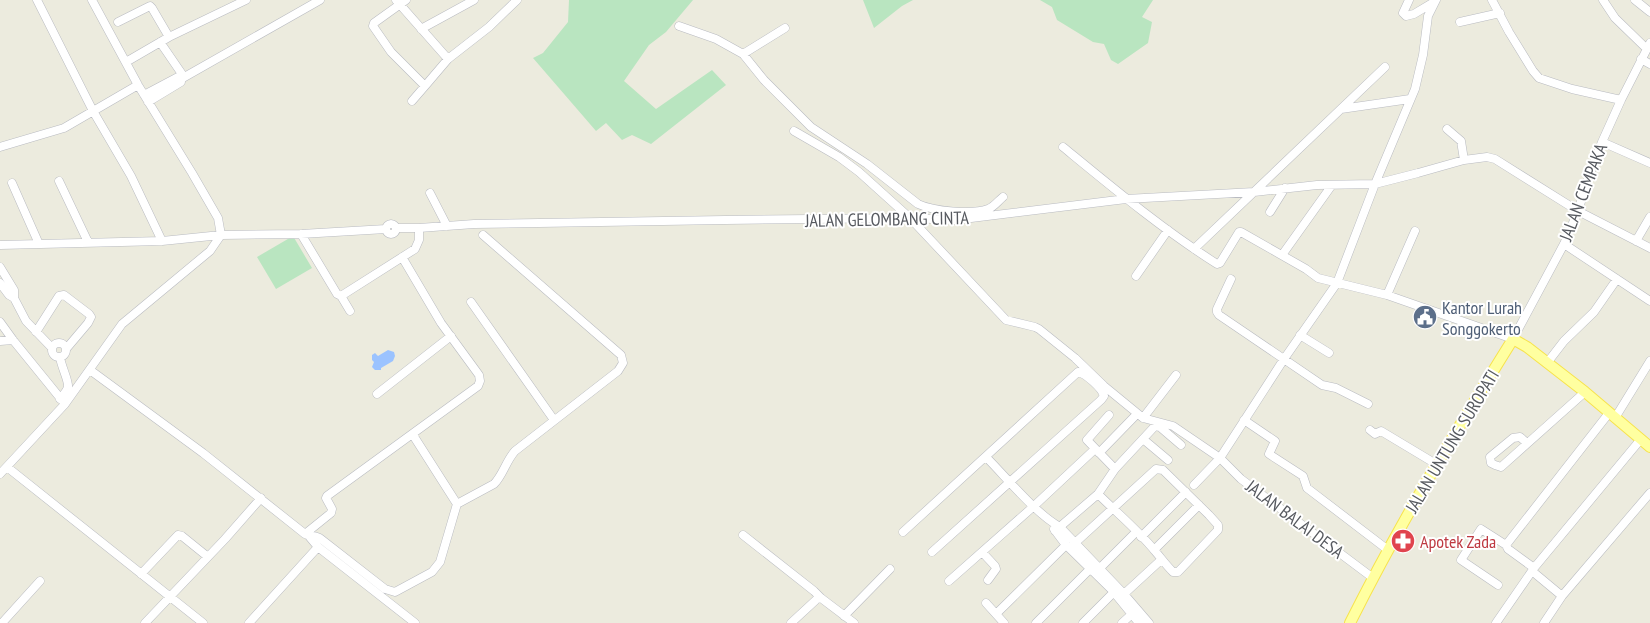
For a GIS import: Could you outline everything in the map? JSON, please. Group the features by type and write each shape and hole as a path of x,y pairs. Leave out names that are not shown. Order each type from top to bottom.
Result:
{"main road":[{"path":"1513,339 1527,347 1585,392 1650,447"},
{"name":"JALAN UNTUNG SUROPATI","path":"1350,623 1436,464 1513,339"}],"street":[{"path":"37,0 93,111 132,176 162,241"},
{"path":"0,474 90,370 122,324 210,251 221,235 218,218 146,99 92,0"},
{"path":"126,62 169,37 246,0"},
{"path":"421,29 474,0"},
{"path":"503,0 510,6"},
{"path":"412,101 448,58 488,27 517,0"},
{"path":"1409,0 1403,14 1406,16 1414,14 1435,1"},
{"path":"1492,0 1533,71 1542,80 1621,100"},
{"path":"1602,0 1615,18 1648,46"},
{"path":"1635,0 1650,12"},
{"path":"146,99 180,82 183,78 319,1"},
{"path":"1194,486 1220,458 1300,335 1337,284 1375,184 1418,81 1428,16 1435,1"},
{"path":"425,86 391,52 373,26 374,23 400,2 421,29 448,58"},
{"path":"118,22 150,6 169,37"},
{"path":"1460,22 1500,14"},
{"path":"679,26 716,39 743,54 764,80 811,127 867,164 918,204 950,212 984,210 994,206 1003,197"},
{"path":"743,54 785,28"},
{"path":"160,42 183,78"},
{"name":"JALAN CEMPAKA","path":"1513,339 1564,244 1578,212 1602,142 1648,46"},
{"path":"1641,58 1650,64"},
{"path":"1194,249 1385,67"},
{"path":"0,147 64,128 138,85"},
{"path":"1341,109 1410,99"},
{"path":"1447,129 1461,141 1464,160"},
{"path":"794,131 839,157 859,172 910,218 1006,320 1035,326 1075,358 1104,386 1143,418 1176,375"},
{"path":"1602,142 1650,163"},
{"path":"1063,146 1126,199 1217,264 1220,264 1239,232 1241,232 1318,278 1387,295 1513,339"},
{"name":"JALAN GELOMBANG CINTA","path":"301,234 386,229 388,233 392,234 395,233 397,228 474,224 910,218 955,220 1126,199 1254,192 1332,185 1375,184 1418,174 1464,160 1487,157 1495,159 1578,212 1650,248"},
{"path":"59,181 88,242"},
{"path":"12,183 39,244"},
{"path":"1282,255 1332,185"},
{"path":"1270,212 1285,188"},
{"path":"430,193 447,226"},
{"path":"1636,241 1650,217"},
{"path":"341,296 416,249 419,228"},
{"path":"1136,276 1168,230"},
{"path":"1387,295 1415,231"},
{"path":"0,245 162,241 221,235 301,234 337,294 341,296 350,311"},
{"path":"306,534 314,535 321,539 385,589 395,592 436,568 440,562 457,504 494,484 515,451 618,371 622,365 623,358 483,235"},
{"path":"1564,244 1650,301"},
{"path":"306,534 331,511 327,496 478,386 480,382 479,375 433,310 402,257"},
{"path":"0,267 14,290 14,298 21,312 36,332 52,348 53,354 60,357"},
{"path":"1231,279 1217,308 1217,314 1324,386 1338,390 1368,404"},
{"path":"1547,363 1564,341 1594,312 1617,279"},
{"path":"0,283 9,295 14,298"},
{"path":"36,332 59,296 64,295 89,314 91,317 88,323 66,349 65,355 60,357"},
{"path":"471,302 554,420"},
{"path":"0,322 63,401"},
{"path":"1300,335 1329,353"},
{"path":"376,394 451,336"},
{"path":"0,341 13,340"},
{"path":"52,348 56,344 61,343 66,349"},
{"path":"60,357 62,370 68,383 63,401"},
{"path":"1506,545 1612,415 1650,361"},
{"path":"90,370 203,452 306,534 318,547 415,623"},
{"path":"903,532 1078,372 1083,374 1103,392 1104,396 1101,400 932,552"},
{"path":"1527,443 1520,437 1513,438 1490,457 1491,462 1500,466 1527,443 1585,392"},
{"path":"1109,415 1087,441 1116,469"},
{"path":"948,581 1134,417"},
{"name":"JALAN BALAI DESA","path":"1143,418 1173,426 1220,458 1241,479 1373,578"},
{"path":"1244,420 1275,441 1269,454 1303,476 1307,488 1388,550"},
{"path":"1057,529 1098,494 1116,469 1154,426 1157,425 1181,445"},
{"path":"1370,430 1376,434 1381,431 1436,464"},
{"path":"413,434 457,504"},
{"path":"1144,438 1168,460"},
{"path":"1496,623 1533,569 1641,439"},
{"path":"986,457 1051,522 1070,545 1124,594 1140,623"},
{"path":"7,467 204,623"},
{"path":"996,614 1070,545 1113,509 1158,469 1163,470 1199,505 1218,525 1218,530 1178,572 1173,572 1139,534 1113,509 1098,494"},
{"path":"1036,623 1095,568 1139,534 1186,492"},
{"path":"1544,623 1562,596 1650,493"},
{"path":"145,623 261,498"},
{"path":"1154,550 1199,505"},
{"path":"1498,585 1461,560 1481,529 1506,545 1508,549 1562,596"},
{"path":"142,574 178,535 182,536 208,557"},
{"path":"743,535 854,623"},
{"path":"249,623 318,547"},
{"path":"982,552 996,569 988,580"},
{"path":"1124,594 1161,560"},
{"path":"1095,568 1135,614 1149,623"},
{"path":"844,616 890,569"},
{"path":"2,623 40,581"},
{"path":"1084,623 1114,592"},
{"path":"791,623 817,599 822,599"},
{"path":"986,603 1004,623"},
{"path":"1122,623 1135,614"}],"green space":[{"path":"569,0 693,0 666,32 649,45 624,81 656,109 712,70 726,85 651,144 632,135 622,140 606,123 596,131 533,58 543,53 568,22"},
{"path":"863,0 913,0 902,6 874,28"},
{"path":"1040,0 1153,0 1142,17 1152,22 1148,43 1118,64 1111,60 1104,44 1093,42 1057,20 1052,7"},
{"path":"293,236 312,268 276,289 257,257"}],"water":[{"path":"388,350 394,352 393,361 381,368 381,370 375,370 372,367 374,362 372,355 375,353 378,356"}],"place":[{"name":"Kantor Lurah Songgokerto","path":"1425,317"},
{"name":"Apotek Zada","path":"1403,541"}]}
